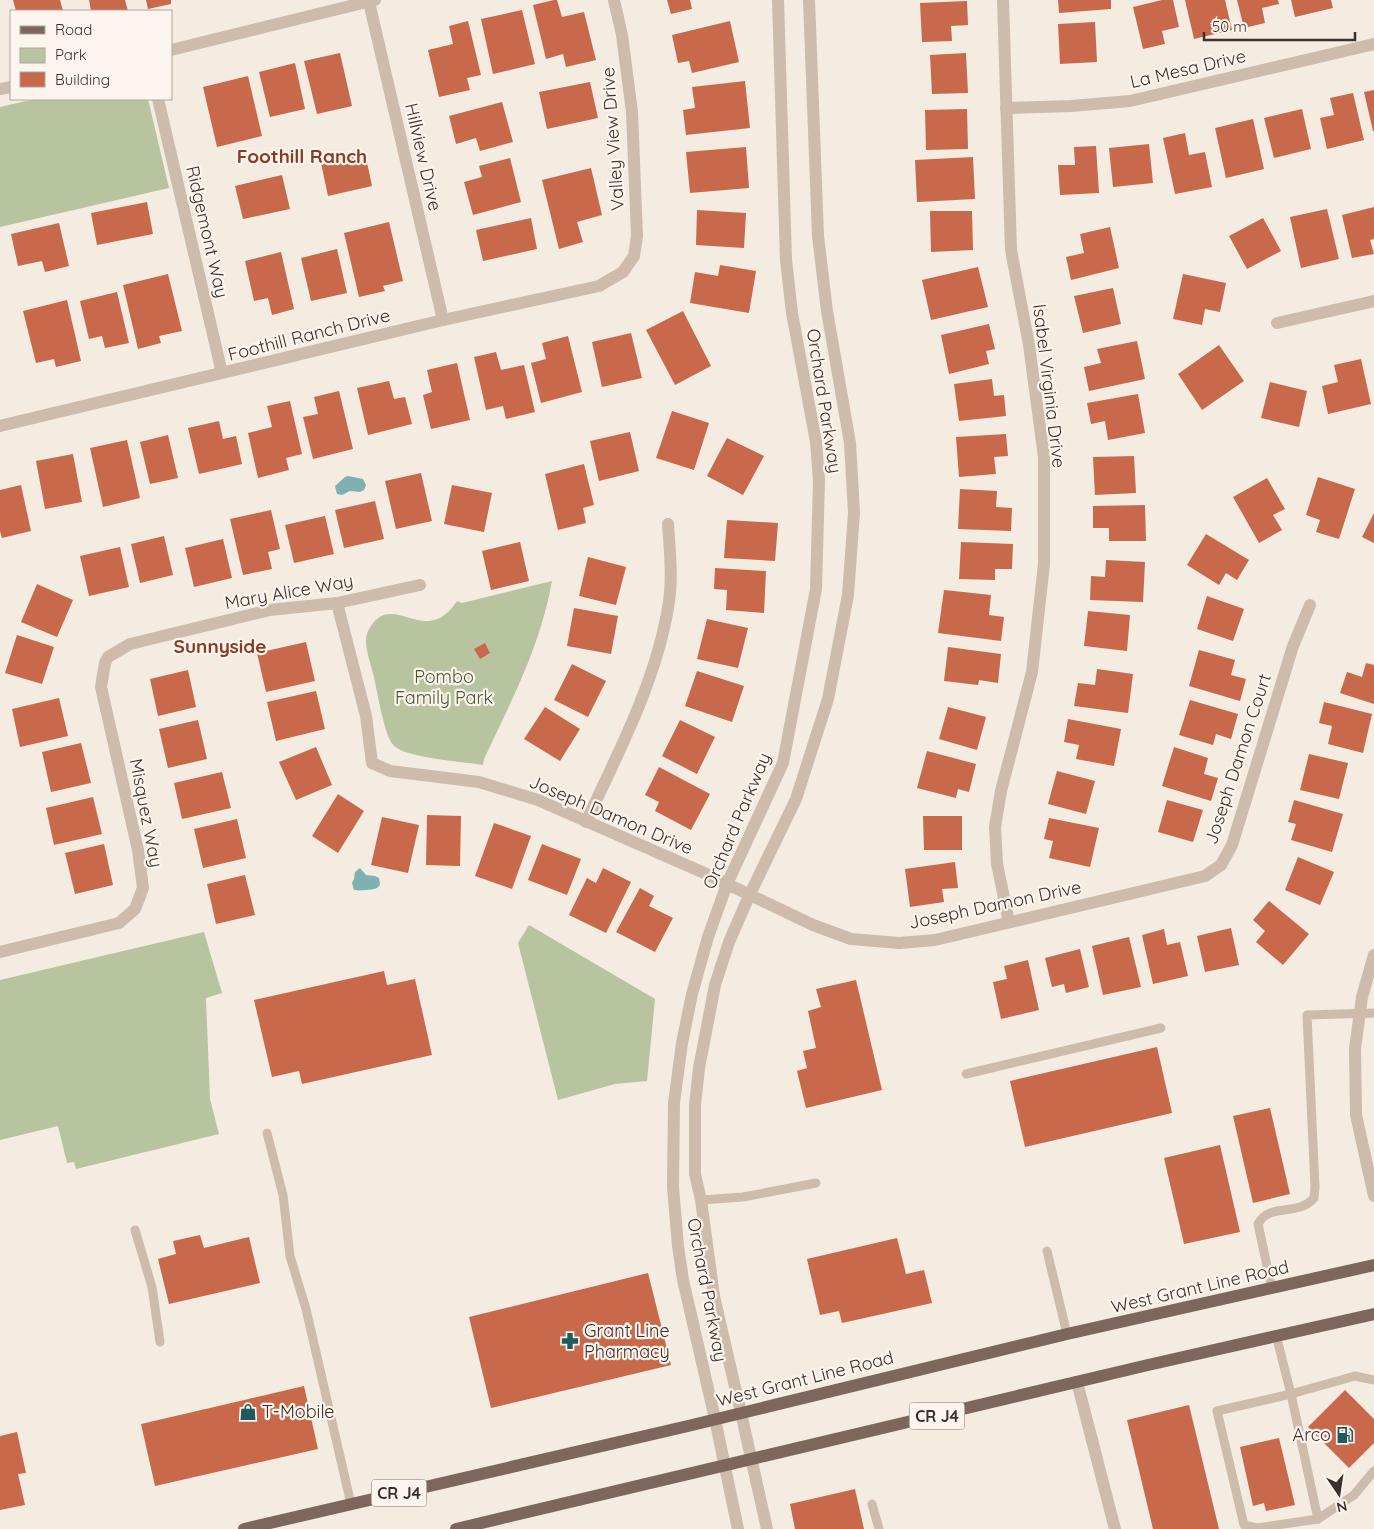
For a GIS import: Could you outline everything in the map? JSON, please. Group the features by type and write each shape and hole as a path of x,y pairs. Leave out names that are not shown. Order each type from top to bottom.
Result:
{"main road":[{"name":"West Grant Line Road","path":"244,1529 741,1413 1067,1334 1272,1289 1374,1264"},
{"name":"CR J4","path":"456,1529 1276,1335 1374,1314"}],"street":[{"name":"Valley View Drive","path":"614,0 622,35 632,112 637,236 634,256 623,272"},
{"name":"Orchard Parkway","path":"738,1529 679,1255 674,1210 674,1103 682,1043 692,994 708,937 727,884 783,763 803,667 816,589 819,481 816,442 792,313 786,260 778,0"},
{"name":"Orchard Parkway","path":"767,1529 714,1296 701,1200 695,1174 694,1136 699,1068 715,985 729,942 749,896 796,799 828,699 848,595 854,513 850,443 827,311 818,236 809,0"},
{"name":"Isabel Virginia Drive","path":"1003,0 1011,250 1029,345 1044,457 1044,564 1032,672 1001,791 995,827 997,864 1009,922"},
{"path":"172,50 373,1"},
{"name":"Hillview Drive","path":"373,1 443,320"},
{"name":"La Mesa Drive","path":"1006,108 1130,101 1374,44"},
{"name":"Ridgemont Way","path":"158,100 222,373"},
{"name":"Foothill Ranch Drive","path":"0,426 443,320 599,286 623,272"},
{"path":"1277,323 1374,301"},
{"path":"586,822 634,720 658,652 669,607 672,566 668,524"},
{"name":"Mary Alice Way","path":"108,657 130,644 270,610 337,603 420,585"},
{"name":"Joseph Damon Drive","path":"337,603 366,716 372,763 390,771 479,782 538,800 727,884 813,925 851,939 900,943 935,940 1162,886"},
{"name":"Joseph Damon Court","path":"1162,886 1205,876 1221,865 1232,845 1293,646 1310,605"},
{"name":"Misquez Way","path":"0,952 119,923 135,909 143,888 138,850 101,687 108,657"},
{"path":"1374,955 1362,997 1354,1049 1356,1115 1374,1196"},
{"path":"1077,1382 1115,1529"}],"lane":[{"path":"1272,1289 1258,1224 1262,1217 1270,1212 1304,1207 1314,1198 1307,1015 1374,1013"},
{"path":"966,1074 1161,1028"},
{"path":"267,1133 283,1195 290,1256 306,1309 351,1504"},
{"path":"701,1200 743,1197 816,1183"},
{"path":"135,1230 152,1287 160,1342"},
{"path":"1047,1251 1067,1334"},
{"path":"1276,1335 1291,1394 1318,1520"},
{"path":"1374,1380 1354,1376 1291,1394 1218,1411 1244,1525 1257,1529 1318,1520 1354,1495 1374,1471"},
{"path":"872,1504 879,1529"}],"green space":[{"path":"31,100 148,100 169,188 0,227 0,107"},
{"name":"Pombo Family Park","path":"552,581 541,628 533,650 483,765 438,759 397,748 391,742 385,726 367,649 366,636 371,626 380,617 390,614 422,621 434,620 445,614 457,601 462,603"},
{"path":"529,925 655,999 647,1081 615,1084 558,1100 518,943"},
{"path":"204,932 222,993 206,998 210,1099 219,1134 76,1169 74,1162 67,1163 58,1126 0,1140 0,980"}],"water":[{"path":"348,476 363,479 366,485 364,490 360,492 350,491 342,495 337,494 335,486"},
{"path":"360,868 366,875 379,878 380,885 377,888 354,890 352,883 355,872"}],"building":[{"path":"13,0 60,0 63,10 16,10"},
{"path":"89,0 125,0 128,10 91,10"},
{"path":"146,0 171,0 171,4 148,9"},
{"path":"557,0 562,17 584,12 596,60 566,67 563,54 546,59 533,5"},
{"path":"667,0 690,0 692,9 671,14"},
{"path":"1058,0 1111,0 1111,9 1059,13"},
{"path":"1162,0 1173,0 1179,27 1162,31 1165,44 1143,49 1133,7"},
{"path":"1185,0 1225,0 1232,30 1194,39"},
{"path":"1237,0 1278,0 1279,4 1262,8 1265,23 1244,28"},
{"path":"1291,0 1331,0 1333,8 1295,17"},
{"path":"967,1 968,25 951,26 952,41 922,42 920,3"},
{"path":"522,10 535,64 493,74 481,19"},
{"path":"468,21 481,75 467,78 470,90 439,97 428,50 453,44 449,26"},
{"path":"730,21 739,62 692,73 689,61 678,63 672,35"},
{"path":"1095,22 1097,62 1060,64 1058,24"},
{"path":"340,53 352,106 317,114 304,61"},
{"path":"966,53 968,93 932,94 930,55"},
{"path":"295,63 305,109 270,117 259,72"},
{"path":"248,76 262,136 217,147 203,87"},
{"path":"745,81 750,128 686,135 683,110 695,108 692,87"},
{"path":"590,82 598,118 547,129 539,92"},
{"path":"1374,90 1374,131 1373,131 1364,92"},
{"path":"1353,93 1364,140 1327,149 1320,118 1334,115 1330,98"},
{"path":"502,102 513,142 480,151 476,138 456,144 449,116"},
{"path":"967,109 968,149 926,150 925,110"},
{"path":"1302,109 1311,149 1274,158 1264,118"},
{"path":"1253,119 1264,169 1226,178 1215,128"},
{"path":"1185,133 1189,155 1205,152 1212,187 1175,194 1163,138"},
{"path":"1149,144 1153,183 1113,187 1109,148"},
{"path":"1096,146 1099,193 1060,195 1058,165 1075,165 1074,147"},
{"path":"746,147 749,188 690,193 686,152"},
{"path":"365,153 372,186 328,196 321,163"},
{"path":"973,157 975,199 917,202 915,160"},
{"path":"510,158 521,202 473,215 464,182 482,177 479,166"},
{"path":"591,168 602,215 577,222 583,242 559,249 542,180"},
{"path":"282,175 290,209 243,219 235,186"},
{"path":"147,202 153,234 97,245 91,213"},
{"path":"1374,207 1374,239 1370,240 1374,254 1352,258 1342,215"},
{"path":"1327,209 1339,259 1301,268 1290,217"},
{"path":"697,210 746,213 744,248 696,245"},
{"path":"930,211 972,211 973,250 931,252"},
{"path":"531,218 537,249 483,261 476,230"},
{"path":"1263,218 1281,251 1247,269 1229,236"},
{"path":"389,222 403,281 383,286 385,291 359,297 344,233"},
{"path":"59,223 69,266 45,272 42,261 18,266 11,234"},
{"path":"1110,227 1119,268 1071,280 1066,257 1084,253 1080,234"},
{"path":"337,249 347,293 311,301 301,258"},
{"path":"281,252 294,309 272,315 268,298 254,301 245,261"},
{"path":"720,265 756,271 749,313 690,303 695,272 718,276"},
{"path":"978,267 988,307 931,320 922,280"},
{"path":"168,274 182,331 159,336 161,343 138,349 123,285"},
{"path":"1183,274 1226,283 1220,312 1205,309 1202,325 1173,319"},
{"path":"1113,288 1121,324 1083,333 1074,296"},
{"path":"117,292 129,343 105,348 102,336 89,339 80,301"},
{"path":"67,300 81,361 56,367 54,359 36,363 23,311"},
{"path":"683,311 711,366 675,385 646,330"},
{"path":"989,324 995,349 986,351 989,364 949,374 941,335"},
{"path":"631,333 642,378 602,387 592,342"},
{"path":"568,336 582,392 541,403 531,363 546,359 542,343"},
{"path":"1137,341 1145,379 1089,391 1084,367 1101,363 1097,349"},
{"path":"1219,345 1244,381 1202,410 1178,374"},
{"path":"496,352 501,370 524,365 535,412 506,419 503,406 486,410 474,357"},
{"path":"1361,359 1371,404 1328,414 1322,386 1338,382 1334,365"},
{"path":"457,363 470,420 431,429 423,395 432,392 427,370"},
{"path":"992,379 994,396 1004,395 1006,416 959,421 954,384"},
{"path":"389,381 394,399 405,397 412,424 368,435 357,388"},
{"path":"1270,382 1307,391 1299,427 1261,418"},
{"path":"339,391 353,449 313,459 303,417 318,414 314,397"},
{"path":"1138,394 1145,433 1108,440 1105,421 1091,424 1087,403"},
{"path":"290,401 302,454 286,458 289,470 258,478 248,433 272,427 267,406"},
{"path":"672,411 709,423 694,470 656,458"},
{"path":"219,421 223,439 236,436 242,464 199,474 188,428"},
{"path":"630,432 639,471 599,481 590,441"},
{"path":"1006,434 1008,456 994,457 996,474 959,477 956,437"},
{"path":"168,435 178,478 150,484 140,442"},
{"path":"727,438 764,456 743,495 707,476"},
{"path":"127,440 140,498 103,507 90,448"},
{"path":"73,454 82,502 45,509 36,461"},
{"path":"1134,456 1136,493 1095,495 1093,457"},
{"path":"584,464 594,505 583,508 586,523 558,530 545,474"},
{"path":"421,473 432,521 396,529 385,481"},
{"path":"1318,477 1355,489 1339,539 1316,532 1320,520 1306,515"},
{"path":"1267,478 1285,509 1273,515 1282,530 1259,543 1233,497"},
{"path":"21,485 31,531 2,538 0,531 0,490"},
{"path":"452,485 492,493 484,532 444,524"},
{"path":"960,489 997,491 996,507 1012,508 1011,531 958,529"},
{"path":"375,501 384,539 344,548 335,510"},
{"path":"1145,505 1146,541 1109,541 1109,528 1093,528 1093,506"},
{"path":"271,510 280,549 268,552 272,569 243,575 230,519"},
{"path":"1374,513 1374,543 1362,537"},
{"path":"325,516 334,554 294,563 285,525"},
{"path":"727,520 778,523 775,561 724,558"},
{"path":"1206,534 1249,560 1237,580 1226,573 1219,585 1187,565"},
{"path":"164,536 173,575 140,583 131,544"},
{"path":"223,539 232,578 194,587 185,548"},
{"path":"520,542 529,581 491,590 482,551"},
{"path":"961,542 1013,544 1012,569 995,569 995,580 959,579"},
{"path":"120,547 129,587 89,596 80,556"},
{"path":"588,557 626,567 616,605 579,596"},
{"path":"1106,560 1145,562 1143,602 1090,600 1091,576 1105,577"},
{"path":"715,568 766,571 764,613 726,610 727,590 714,589"},
{"path":"37,584 73,600 57,637 21,622"},
{"path":"944,590 991,595 989,615 1004,617 1001,641 938,633"},
{"path":"1207,596 1244,609 1233,641 1197,629"},
{"path":"574,608 618,616 611,654 567,646"},
{"path":"1088,611 1130,615 1127,651 1084,646"},
{"path":"707,619 748,628 738,668 697,659"},
{"path":"17,635 54,647 42,684 5,673"},
{"path":"306,642 315,681 266,692 257,653"},
{"path":"485,643 490,653 480,659 474,649"},
{"path":"948,647 1001,654 998,683 979,680 978,685 944,681"},
{"path":"1199,650 1235,660 1231,675 1246,679 1240,701 1189,686"},
{"path":"1366,663 1374,665 1374,704 1340,693 1347,672 1362,677"},
{"path":"572,664 606,681 588,717 554,700"},
{"path":"1097,669 1133,674 1128,713 1074,706 1078,683 1095,685"},
{"path":"188,670 196,707 158,716 150,679"},
{"path":"697,671 744,686 732,722 685,706"},
{"path":"316,691 325,729 276,741 267,702"},
{"path":"59,698 68,736 20,747 12,709"},
{"path":"1190,700 1238,714 1231,739 1216,734 1213,745 1179,735"},
{"path":"1324,702 1372,714 1363,753 1328,744 1332,726 1319,723"},
{"path":"545,707 580,729 560,761 524,739"},
{"path":"948,707 986,717 977,750 939,739"},
{"path":"1068,719 1121,729 1114,766 1076,759 1079,745 1064,742"},
{"path":"198,720 207,759 168,768 159,729"},
{"path":"680,720 715,737 697,774 662,756"},
{"path":"81,743 91,783 51,792 42,752"},
{"path":"316,747 332,785 296,800 279,762"},
{"path":"1174,747 1208,758 1204,774 1218,778 1211,801 1162,786"},
{"path":"927,751 976,764 969,792 958,789 956,798 917,788"},
{"path":"1309,754 1348,763 1339,799 1300,790"},
{"path":"659,767 710,794 691,830 655,811 659,802 645,795"},
{"path":"1057,771 1095,781 1086,814 1048,804"},
{"path":"222,772 231,808 182,819 174,783"},
{"path":"338,794 364,811 338,853 312,836"},
{"path":"93,797 102,834 54,845 46,808"},
{"path":"1167,800 1203,810 1193,842 1158,832"},
{"path":"1294,800 1343,814 1332,852 1291,840 1296,824 1288,822"},
{"path":"427,815 461,816 460,866 426,865"},
{"path":"923,816 962,816 962,850 924,850"},
{"path":"382,817 419,825 408,873 371,865"},
{"path":"1049,818 1099,828 1090,867 1049,858 1053,841 1044,839"},
{"path":"237,819 246,858 203,868 194,829"},
{"path":"494,823 531,836 512,889 475,876"},
{"path":"104,844 113,885 75,894 65,853"},
{"path":"542,844 581,859 567,895 528,880"},
{"path":"1298,857 1334,872 1320,905 1285,890"},
{"path":"955,862 958,888 942,889 944,902 910,907 905,869"},
{"path":"603,868 631,882 606,933 569,915 587,878 596,883"},
{"path":"245,875 255,915 216,924 207,884"},
{"path":"640,888 654,896 649,906 673,918 655,952 616,932"},
{"path":"1269,901 1309,934 1283,965 1256,942 1265,931 1253,920"},
{"path":"1231,928 1239,965 1205,972 1197,936"},
{"path":"1164,929 1167,945 1180,942 1188,976 1153,984 1142,935"},
{"path":"1129,937 1141,987 1103,995 1092,946"},
{"path":"1080,949 1089,987 1066,993 1064,984 1052,987 1045,958"},
{"path":"1028,960 1039,1010 1001,1019 993,982 1007,979 1004,966"},
{"path":"384,971 387,985 415,979 432,1055 302,1084 299,1071 272,1077 254,1000"},
{"path":"856,980 882,1090 806,1108 797,1071 807,1068 803,1051 816,1048 808,1011 821,1007 816,989"},
{"path":"1157,1047 1172,1113 1025,1147 1010,1081"},
{"path":"1270,1108 1290,1194 1253,1203 1233,1116"},
{"path":"1220,1145 1240,1232 1184,1244 1164,1158"},
{"path":"200,1235 204,1248 249,1237 260,1283 169,1304 158,1259 176,1254 173,1241"},
{"path":"897,1238 906,1274 924,1270 932,1303 842,1323 839,1311 820,1315 807,1259"},
{"name":"Grant Line Pharmacy","path":"648,1273 671,1365 491,1408 469,1317"},
{"path":"304,1386 318,1449 155,1486 141,1424"},
{"name":"Arco","path":"1345,1390 1374,1419 1374,1443 1349,1468 1308,1427"},
{"path":"1189,1405 1219,1529 1153,1529 1127,1420"},
{"path":"17,1432 26,1473 18,1474 25,1505 0,1510 0,1436"},
{"path":"1279,1438 1295,1505 1266,1511 1264,1503 1253,1506 1240,1447"},
{"path":"855,1489 864,1529 795,1529 790,1504"}],"place":[{"name":"Grant Line Pharmacy","path":"570,1341"},
{"name":"T-Mobile","path":"248,1412"},
{"name":"Arco","path":"1345,1435"}],"district":[{"name":"Foothill Ranch","path":"302,156"},
{"name":"Sunnyside","path":"220,646"}]}
